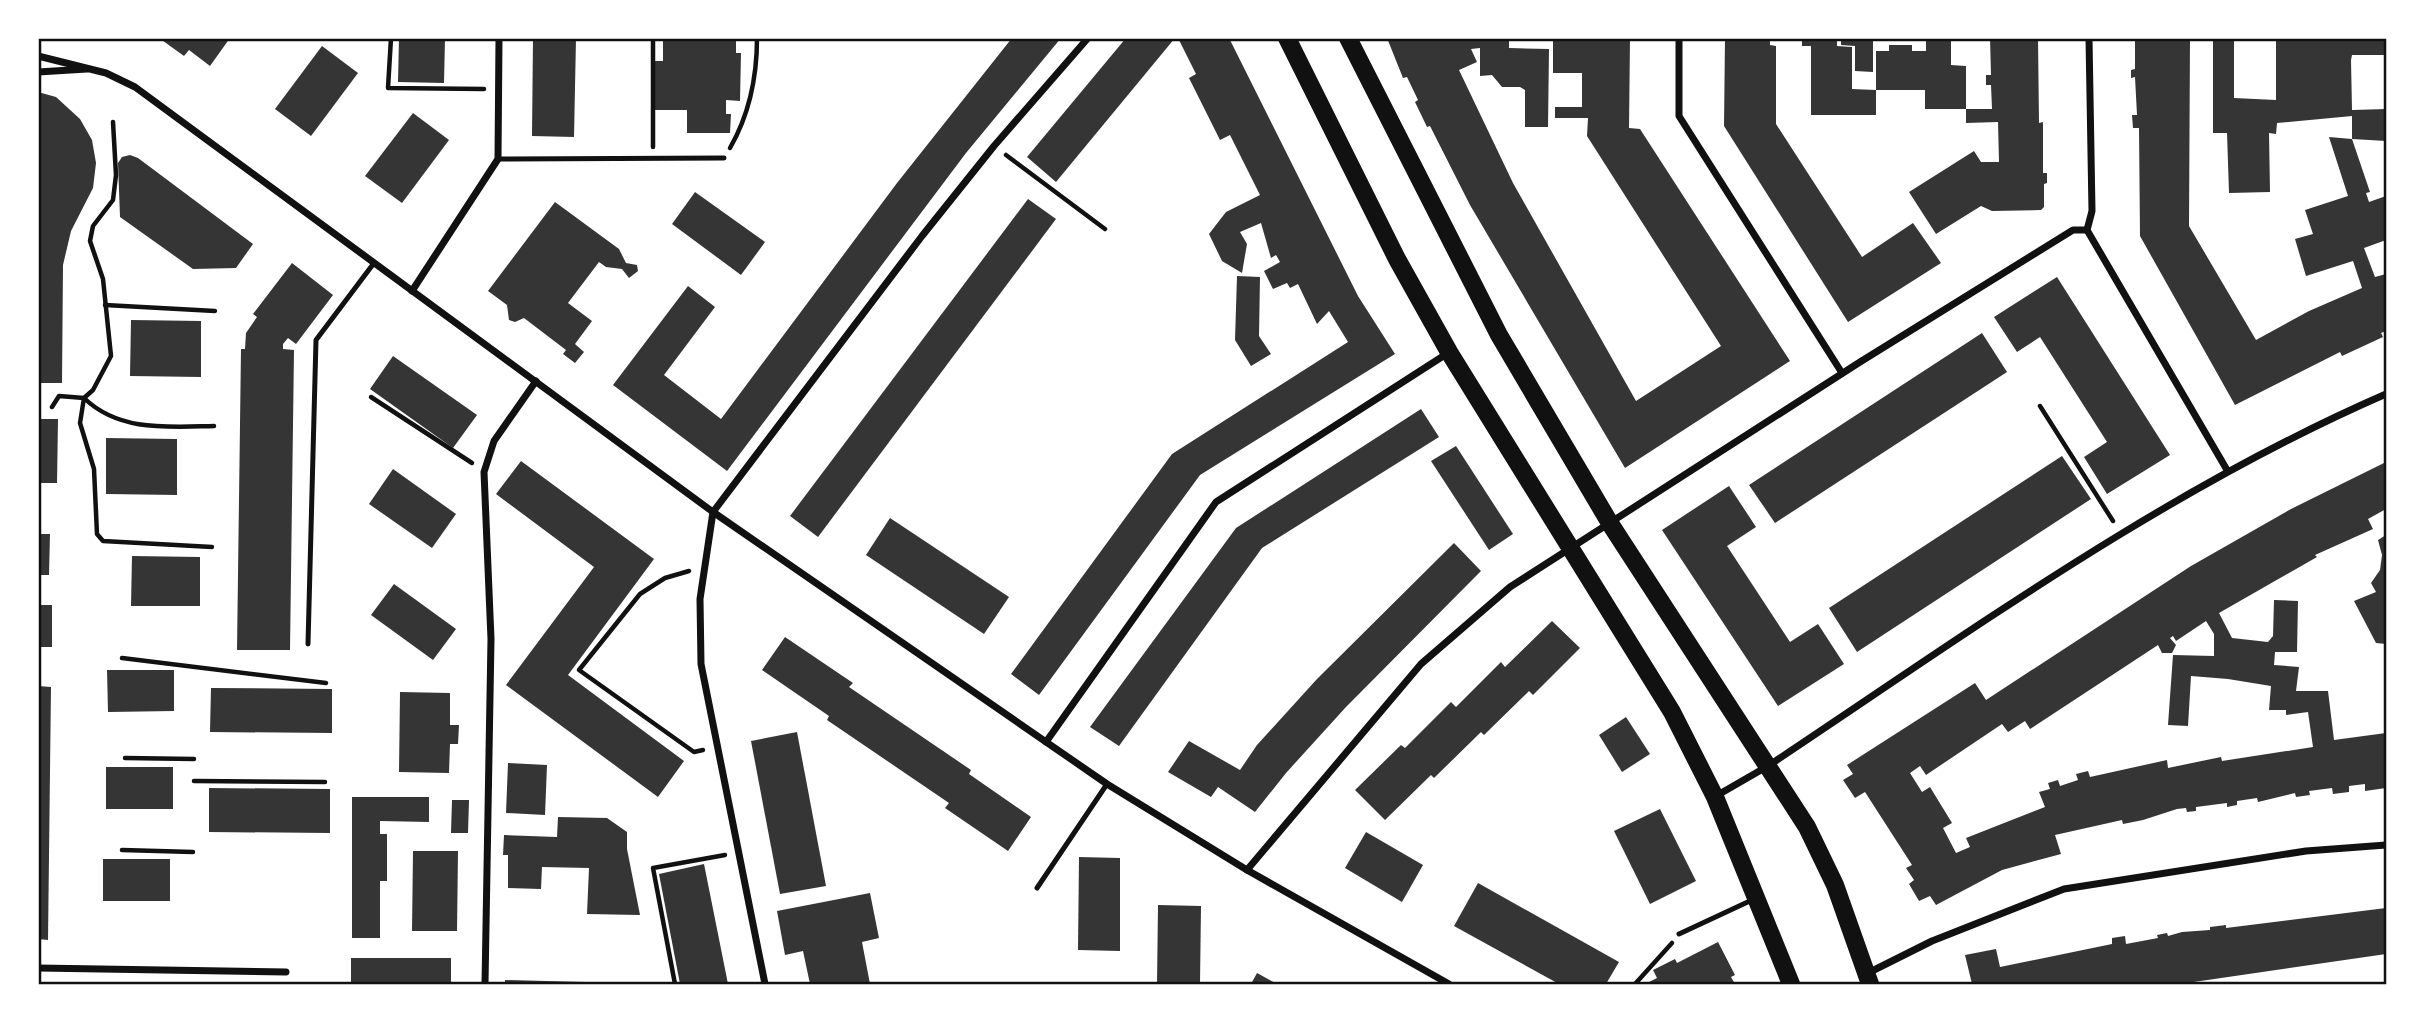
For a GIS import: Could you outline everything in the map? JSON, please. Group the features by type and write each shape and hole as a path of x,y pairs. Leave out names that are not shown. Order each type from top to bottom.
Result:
{"main road":[{"path":"1287,38 1397,259 1449,352 1672,712 1715,797 1758,897 1791,985"},
{"path":"1348,38 1499,335 1611,525 1807,827 1835,885 1869,979"}],"street":[{"path":"412,291 498,159 499,38"},
{"path":"765,985 701,663 700,599 713,512 994,146 1088,38"},
{"path":"1679,38 1679,116 1842,373"},
{"path":"2090,38 2092,211 2087,230 2227,470"},
{"path":"38,56 90,68 135,87 713,512 1107,784 1247,870 1449,985"},
{"path":"38,72 90,68"},
{"path":"1247,870 1421,664 1510,587 1611,525 1842,373 2073,230 2087,230"},
{"path":"1046,742 1216,502 1449,352"},
{"path":"485,985 491,639 484,472 494,441 536,382"},
{"path":"1715,797 1768,766 2121,533 2227,470 2386,394"},
{"path":"1869,979 1932,941 2064,889 2306,851 2386,845"},
{"path":"38,968 286,972"}],"lane":[{"path":"498,159 724,158"},
{"path":"308,644 316,340 374,262"},
{"path":"1037,888 1107,784"},
{"path":"1679,934 1758,897"}],"path":[{"path":"391,38 388,88 499,89"},
{"path":"653,38 653,158"},
{"path":"724,158 738,134 754,86 758,38"},
{"path":"113,122 116,175 113,200 93,226 90,241 103,279 111,356 93,390 84,398 80,424 94,469 97,534 103,541 212,547"},
{"path":"994,146 1105,229"},
{"path":"105,305 215,311"},
{"path":"52,407 59,396 84,398 99,412 135,424 214,426"},
{"path":"371,397 484,472"},
{"path":"2040,407 2121,533"},
{"path":"704,567 665,578 640,594 579,670 694,752 718,748"},
{"path":"122,659 326,683"},
{"path":"125,758 194,759"},
{"path":"194,781 325,782"},
{"path":"122,850 193,852"},
{"path":"675,985 653,868 739,853"},
{"path":"1635,985 1669,946"}],"building":[{"path":"159,38 230,38 210,66 189,50 184,56"},
{"path":"399,38 445,38 444,83 398,82"},
{"path":"533,38 576,38 574,137 532,136"},
{"path":"663,38 736,38 736,53 741,53 740,101 726,100 726,114 731,114 730,133 687,133 687,110 654,110 654,61 663,61"},
{"path":"1012,38 1061,38 966,153 727,471 613,385 688,286 715,307 664,375 721,419 897,183"},
{"path":"1126,38 1175,38 1056,182 1027,157"},
{"path":"1178,38 1229,38 1358,296 1395,354 1200,475 1039,695 1011,674 1172,454 1348,342 1329,311 1317,324 1298,284 1290,288 1287,283 1273,289 1264,271 1280,262 1276,255 1271,258 1261,223 1240,232 1247,244 1242,273 1222,261 1209,234 1226,212 1260,195 1230,135 1220,140 1189,78 1196,74"},
{"path":"1387,38 1509,38 1509,48 1549,49 1548,127 1525,127 1525,90 1520,87 1502,87 1492,75 1480,76 1480,48 1471,49 1477,62 1459,70 1513,183 1636,401 1721,346 1587,136 1588,118 1555,118 1555,107 1582,107 1582,73 1553,73 1553,41 1630,38 1629,128 1640,129 1790,361 1625,468 1470,205 1430,126 1427,127 1415,102 1418,100 1407,77 1403,78"},
{"path":"1725,38 1770,38 1770,45 1776,46 1776,124 1862,257 1913,223 1941,263 1848,322 1724,126"},
{"path":"1802,38 1837,38 1837,46 1852,47 1852,89 1876,90 1876,115 1811,115 1811,46 1802,46"},
{"path":"1841,38 1873,38 1873,72 1855,71 1855,46 1841,45"},
{"path":"1926,38 1951,38 1951,65 1966,66 1966,109 1925,109 1925,90 1876,90 1876,51 1889,51 1889,45 1912,45 1912,51 1926,51"},
{"path":"1990,38 2038,38 2039,123 2043,122 2043,173 2047,173 2044,207 2041,210 1992,211 1981,206 1936,234 1909,192 1974,151 1981,162 1999,162 1998,122 1966,123 1966,109 1992,109 1991,85 1986,85 1986,75 1991,75"},
{"path":"2135,38 2190,38 2189,226 2256,340 2309,311 2362,288 2353,261 2306,276 2295,239 2313,234 2305,210 2348,196 2329,137 2352,139 2370,192 2366,193 2369,202 2386,196 2386,240 2364,248 2375,277 2386,274 2386,331 2381,333 2383,337 2342,356 2340,352 2235,405 2140,236 2139,128 2133,128 2132,115 2137,115 2135,77 2131,78 2131,70 2135,69"},
{"path":"2213,38 2234,38 2234,98 2276,100 2276,38 2386,38 2386,55 2352,55 2351,60 2352,110 2386,109 2386,141 2352,139 2352,116 2277,123 2276,134 2269,133 2270,192 2229,193 2227,133 2213,133"},
{"path":"322,46 358,73 311,136 275,109"},
{"path":"38,92 56,97 80,119 92,140 96,163 93,188 71,231 63,265 62,383 38,383"},
{"path":"413,113 449,140 402,203 365,176"},
{"path":"130,155 138,158 253,244 236,268 193,269 120,217 118,163 122,157"},
{"path":"695,192 765,242 741,275 672,224"},
{"path":"1028,199 1056,219 818,537 790,516"},
{"path":"555,202 619,249 626,263 637,265 638,271 629,278 622,269 606,267 599,262 568,303 592,321 575,344 584,352 575,363 563,354 566,350 524,318 515,322 509,320 507,305 488,291"},
{"path":"292,263 333,295 296,344 288,338 283,344 283,349 294,350 290,650 237,650 241,349 245,349 246,333 257,317 253,314"},
{"path":"1237,276 1260,277 1259,336 1271,354 1251,366 1235,340"},
{"path":"2057,277 2170,455 2107,494 2084,457 2107,442 2040,337 2017,352 1994,317"},
{"path":"131,320 201,321 201,377 130,376"},
{"path":"1982,333 2007,372 1775,523 1749,485"},
{"path":"393,356 477,415 453,448 370,389"},
{"path":"1421,409 1439,437 1262,548 1119,746 1090,727 1236,528"},
{"path":"38,419 58,419 57,483 38,483"},
{"path":"106,438 177,439 177,495 106,494"},
{"path":"1456,446 1513,534 1489,550 1431,461"},
{"path":"2062,456 2091,499 1857,652 1829,608"},
{"path":"521,461 654,559 568,675 684,761 658,797 506,685 594,567 496,494"},
{"path":"2386,462 2386,509 2368,519 2373,529 2315,555 2317,557 2219,613 2232,638 2268,642 2273,636 2274,600 2298,601 2297,652 2275,652 2274,665 2299,667 2296,691 2328,691 2334,740 2386,733 2386,788 2365,791 2365,784 2349,786 2349,792 2333,794 2332,788 2309,791 2310,795 2296,797 2295,793 2258,802 2257,798 2237,801 2237,805 2227,807 2227,803 2196,807 2196,811 2177,809 2143,820 2123,824 2122,820 2055,835 2061,854 2002,870 1936,905 1930,896 1919,901 1909,884 1914,880 1906,868 1912,865 1865,792 1855,798 1843,780 1853,774 1847,765 1975,683 1986,700 2191,566 2291,509","holes":["2206,621 2214,634 2214,656 2173,655 2168,725 2188,726 2191,676 2228,679 2271,686 2269,710 2286,710 2286,715 2308,712 2313,747 2222,761 2221,757 2168,768 2167,760 2090,777 2088,771 2076,774 2078,780 2060,786 2058,780 2048,783 2050,789 2039,792 2045,807 1966,838 1970,847 1956,853 1943,828 1952,823 1930,787 1922,792 1910,773 1920,766 1926,775 2002,724 2008,732 2025,721 2030,729 2158,645 2162,653 2172,653 2176,645 2170,638 2173,636 2176,641"]},
{"path":"393,469 456,514 432,548 369,504"},
{"path":"1729,486 1756,527 1727,546 1790,642 1818,624 1844,664 1778,706 1662,530"},
{"path":"890,518 1009,597 984,634 866,555"},
{"path":"38,534 50,534 49,575 38,575"},
{"path":"2386,535 2386,644 2376,643 2354,601 2376,592 2371,583 2380,570 2382,555 2378,540"},
{"path":"1454,543 1481,571 1346,707 1286,773 1255,812 1218,787 1211,797 1168,772 1189,741 1240,770 1257,745 1317,679"},
{"path":"132,556 200,557 200,606 131,606"},
{"path":"394,584 456,629 433,660 371,615"},
{"path":"38,605 52,605 52,647 38,647"},
{"path":"1552,621 1580,648 1533,695 1529,691 1484,735 1481,732 1434,778 1431,775 1385,820 1355,790 1401,745 1405,748 1451,702 1456,707 1501,662 1505,667"},
{"path":"785,637 853,683 849,687 971,770 969,774 1031,817 1008,851 945,808 949,803 827,720 829,716 762,670"},
{"path":"107,670 174,670 174,711 108,712"},
{"path":"38,686 51,687 48,940 38,939"},
{"path":"211,688 332,689 332,733 210,732"},
{"path":"400,692 450,693 450,725 459,725 458,744 450,744 449,773 399,772"},
{"path":"1626,717 1650,754 1622,772 1599,735"},
{"path":"797,732 826,886 780,894 751,741"},
{"path":"508,763 547,765 545,815 506,813"},
{"path":"106,767 173,767 173,809 106,809"},
{"path":"209,788 330,789 330,833 209,832"},
{"path":"352,797 429,797 429,822 380,821 380,834 387,834 387,881 380,881 380,938 352,938"},
{"path":"452,800 469,800 468,833 451,833"},
{"path":"1660,809 1696,881 1650,904 1614,831"},
{"path":"558,817 607,818 627,832 627,849 640,915 587,914 589,868 542,867 541,889 508,888 508,855 503,855 504,835 557,837"},
{"path":"1366,832 1423,865 1402,902 1345,868"},
{"path":"413,851 458,851 457,931 412,931"},
{"path":"1079,857 1120,858 1120,951 1078,950"},
{"path":"103,859 170,859 170,901 103,901"},
{"path":"704,864 728,984 680,984 659,874"},
{"path":"1478,883 1619,962 1606,984 1559,984 1454,926"},
{"path":"870,893 879,938 862,942 870,984 810,984 803,951 785,955 777,911"},
{"path":"1158,905 1201,906 1200,984 1157,984"},
{"path":"2386,908 2386,954 2180,984 1972,984 1965,955 1996,949 2000,967 2112,944 2112,938 2125,936 2126,944 2158,938 2157,935 2167,933 2168,936 2210,930 2210,927 2226,925 2226,928"},
{"path":"1718,942 1735,975 1731,977 1735,984 1645,984 1657,978 1653,970 1675,959 1677,963"},
{"path":"351,958 451,958 451,984 351,984"},
{"path":"1257,973 1277,984 1251,984"},
{"path":"505,980 585,982 585,984 505,984"}]}
